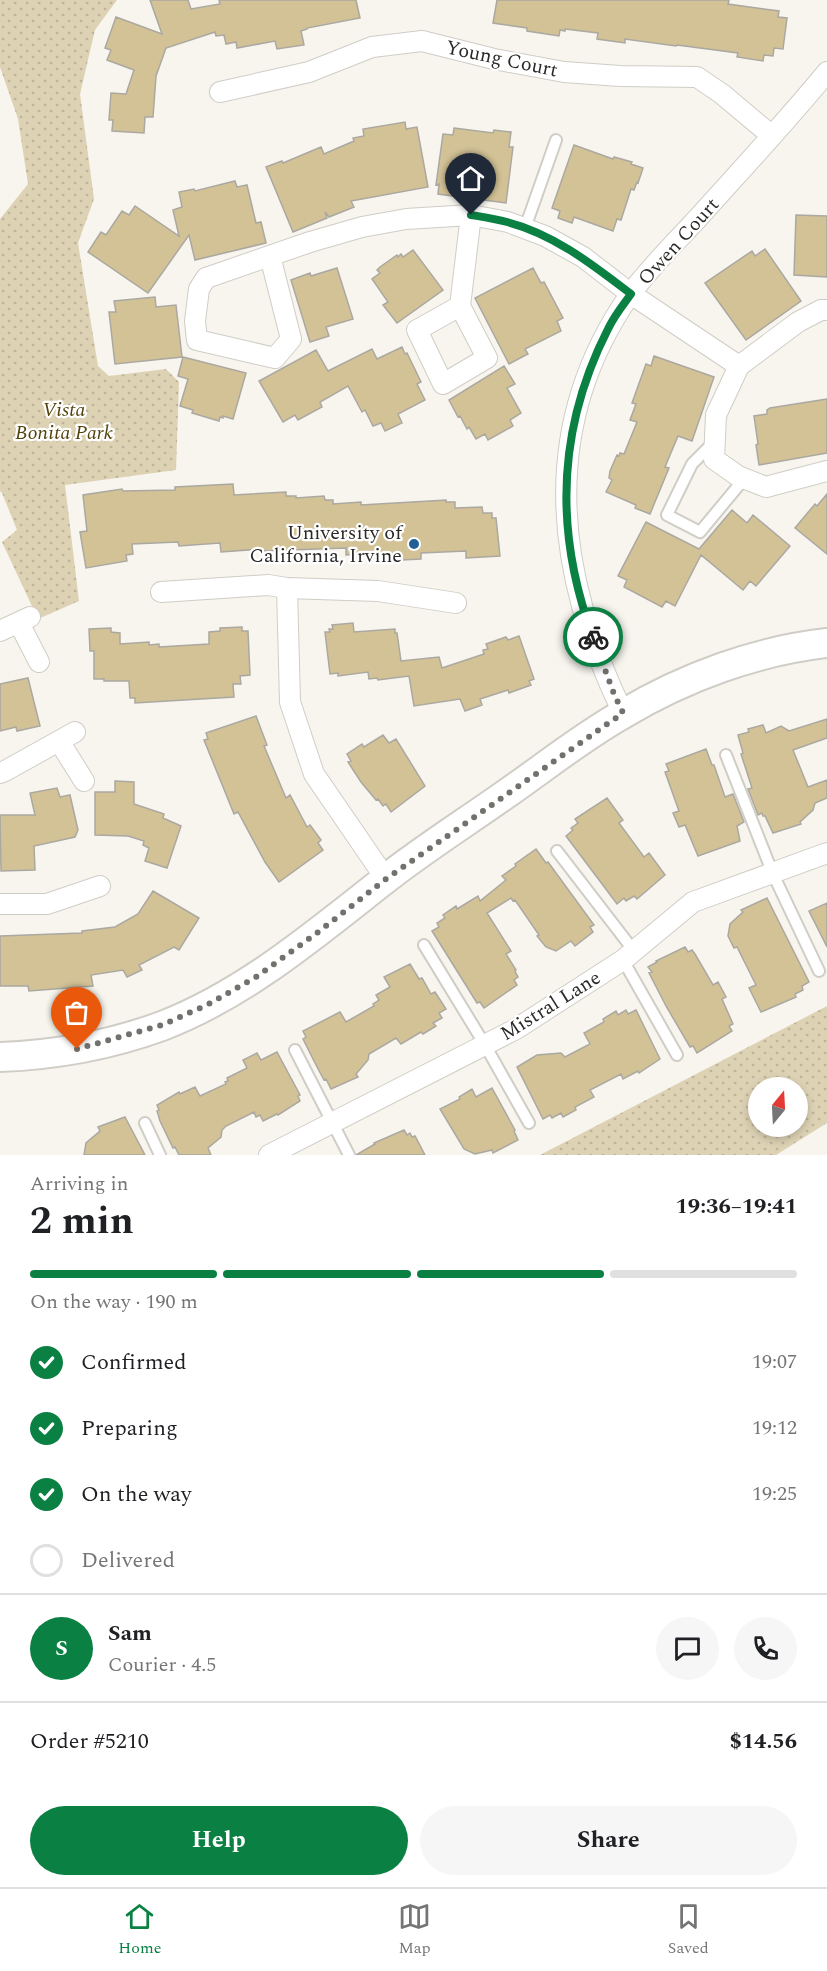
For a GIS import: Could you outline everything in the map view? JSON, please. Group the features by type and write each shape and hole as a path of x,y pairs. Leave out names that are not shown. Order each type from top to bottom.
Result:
{"street":[{"name":"Young Court","path":"220,92 309,72 372,47 422,41 494,59 564,72 620,76 697,77 722,94 772,136"},
{"name":"Owen Court","path":"623,713 586,617 570,551 566,514 567,461 584,386 609,326 631,294 827,72"},
{"path":"270,256 291,339 275,358 197,340 195,321 199,289 206,278 270,256 362,227 406,219 471,215 508,222 525,228 583,257 631,294 739,366"},
{"path":"460,306 471,215"},
{"path":"827,310 820,310 798,322 739,366 716,415 714,459 744,479 766,487 827,471"},
{"path":"161,592 268,585 287,588 378,591 456,603"},
{"path":"287,588 290,702 314,774 386,879"},
{"path":"0,631 25,620 39,662"},
{"path":"0,1057 31,1056 77,1049 162,1025 198,1009 256,977 386,879 623,713 689,680 748,659 827,642"},
{"path":"0,772 67,736 84,781"},
{"name":"Mistral Lane","path":"269,1155 516,1029 629,956 693,902 827,853"},
{"path":"0,904 46,904 100,886"}],"lane":[{"path":"525,228 556,140"},
{"path":"715,442 692,464 667,515 700,532 744,479"},
{"path":"726,755 773,874 819,971"},
{"path":"557,851 629,956 677,1055"},
{"path":"424,945 486,1044 529,1123"},
{"path":"295,1050 349,1155"},
{"path":"145,1123 160,1155"}],"green space":[{"name":"Vista Bonita Park","path":"0,0 117,0 95,30 80,94 94,199 78,243 98,366 109,376 166,369 179,382 176,470 65,485 79,601 38,619 2,542 17,530 0,491 0,219 28,184 18,119 0,67"},
{"path":"827,1006 827,1123 808,1135 808,1077 748,1077 748,1137 805,1137 776,1155 540,1155"}],"building":[{"path":"150,0 188,0 191,9 220,4 219,0 356,0 360,18 307,28 301,31 304,45 277,49 275,41 237,48 236,42 226,44 224,35 216,36 215,32 166,48 156,76 153,117 145,117 144,133 112,131 113,120 109,120 111,93 126,94 134,70 107,60 111,50 105,48 116,17 162,34"},
{"path":"497,0 729,0 728,4 779,11 778,17 787,18 783,49 774,48 773,56 764,55 763,61 737,57 738,53 625,39 625,43 597,39 598,33 565,29 565,31 560,30 559,36 527,31 527,28 493,23"},
{"path":"405,122 406,129 417,127 428,187 351,201 354,207 329,217 325,212 327,218 293,232 266,167 282,161 283,163 321,147 324,154 354,141 353,138 364,136 363,129"},
{"path":"454,128 493,133 494,130 511,132 509,147 513,147 506,203 438,194 439,184 436,185 443,134 453,135"},
{"path":"574,145 613,159 614,157 632,162 631,164 643,168 634,190 631,189 621,220 617,219 613,231 574,217 572,223 558,218 560,211 552,208"},
{"path":"235,181 237,187 247,185 256,223 261,222 266,243 195,260 189,235 148,293 88,252 101,232 106,235 122,211 129,215 135,206 179,236 173,210 182,207 179,192 194,189 195,191"},
{"path":"796,215 827,216 827,277 794,275"},
{"path":"765,249 801,301 746,340 705,283 752,251 755,256"},
{"path":"413,250 443,290 397,323 383,305 388,302 372,279 380,273 377,270 380,267 397,255 398,257 401,254 403,257"},
{"path":"337,268 353,319 326,327 329,336 310,342 291,280 310,273 311,276"},
{"path":"533,268 541,283 544,282 563,318 557,321 561,331 525,349 528,354 509,364 475,298"},
{"path":"155,297 156,307 176,305 182,357 115,364 109,312 116,312 114,301"},
{"path":"402,347 421,382 417,384 425,400 398,414 402,423 385,431 381,423 373,426 365,410 362,412 348,386 320,402 322,407 298,420 295,415 283,422 259,381 316,350 328,371 372,349 377,359"},
{"path":"654,356 714,377 692,441 678,436 665,467 669,468 650,514 606,492 612,480 609,478 610,471 617,455 624,454 637,422 630,420 636,404 632,403 646,364 651,366"},
{"path":"183,357 246,373 233,419 223,416 219,421 192,413 193,410 180,406 188,379 178,376"},
{"path":"504,366 515,384 507,388 521,413 510,420 513,426 488,440 485,434 476,439 460,416 458,417 449,400"},
{"path":"827,399 827,453 759,465 754,416 767,414 770,408"},
{"path":"233,484 234,495 286,492 286,496 296,496 296,498 324,496 325,500 333,500 333,504 361,502 361,505 446,500 446,502 455,502 455,508 482,507 483,513 492,513 492,518 496,518 500,556 466,558 466,551 421,553 421,559 402,560 402,557 388,558 388,553 346,555 346,548 221,552 220,543 179,546 178,542 132,544 133,554 126,555 127,561 86,568 80,532 87,531 83,495 122,489 123,491 175,490 175,487"},
{"path":"827,494 827,554 795,528 815,504 817,506"},
{"path":"732,510 747,523 753,515 790,546 756,586 750,581 743,590 701,555 675,606 666,601 662,607 624,587 627,580 618,576 646,522 699,549"},
{"path":"353,623 354,632 395,629 401,661 439,657 442,668 484,654 483,650 488,649 486,644 506,637 508,640 519,636 534,679 529,681 531,685 509,693 508,690 480,699 482,705 465,711 460,699 414,706 409,676 378,680 377,678 369,679 368,672 338,676 338,673 330,674 325,632 333,629 332,625"},
{"path":"242,627 242,631 248,631 250,675 240,676 241,684 233,684 234,697 135,703 135,698 130,698 129,681 94,679 94,651 90,651 89,629 111,628 111,632 120,633 120,644 149,642 149,645 159,644 159,647 209,644 209,632 220,631 220,628"},
{"path":"28,678 40,726 17,731 16,727 0,731 0,684"},
{"path":"256,716 267,745 264,746 286,798 290,795 307,827 310,825 321,840 318,843 323,850 279,882 265,862 238,812 234,814 204,740 208,739 206,733"},
{"path":"827,719 827,738 793,750 808,787 827,780 827,798 815,803 813,810 800,822 801,824 773,833 765,816 762,813 758,815 748,789 752,788 741,754 743,753 738,735 749,732 748,729 763,725 766,733 781,726 789,731"},
{"path":"383,735 389,743 396,739 425,786 391,812 386,804 383,806 378,799 376,800 361,782 348,762 351,761 347,754 362,744 364,747"},
{"path":"706,749 725,797 733,794 744,822 737,826 740,841 698,856 685,825 679,827 673,813 679,811 665,772 669,771 666,764"},
{"path":"115,781 134,782 134,804 164,814 163,818 181,826 167,868 145,861 149,848 143,845 144,841 128,836 95,835 95,792 115,792"},
{"path":"57,788 60,797 70,795 78,830 75,837 34,846 35,870 1,871 0,815 35,815 30,793"},
{"path":"607,798 623,820 619,823 644,857 649,853 665,875 637,899 634,896 626,901 624,898 617,904 566,836 578,823 575,819"},
{"path":"536,849 594,925 590,927 593,932 575,946 571,941 556,951 546,947 537,936 539,935 515,900 511,898 487,913 511,951 506,954 518,977 514,980 517,985 484,1008 480,1002 477,1003 432,931 439,927 437,923 445,918 443,915 456,906 457,909 478,896 480,901 506,880 502,876"},
{"path":"153,891 199,918 179,950 174,947 139,965 142,970 127,977 123,970 91,975 93,986 29,991 28,986 0,986 0,936 82,933 82,931 115,927 138,914"},
{"path":"767,898 809,982 802,986 803,990 795,994 796,997 761,1012 749,988 756,985 737,947 734,948 728,936 730,924 743,912 741,910"},
{"path":"827,903 827,947 809,911"},
{"path":"685,947 688,952 692,950 695,954 713,985 718,982 726,997 722,999 733,1024 729,1026 732,1031 697,1053 693,1046 690,1047 666,1006 648,967"},
{"path":"410,964 419,979 422,978 431,994 435,992 446,1009 439,1013 442,1018 433,1023 436,1026 423,1034 421,1032 401,1044 396,1038 369,1054 368,1060 356,1074 358,1077 331,1089 303,1039 306,1037 303,1031 340,1012 346,1022 374,1006 373,1004 379,1000 376,995 390,987 384,977"},
{"path":"626,1010 628,1014 636,1010 660,1059 639,1073 638,1071 623,1079 621,1074 590,1090 594,1097 575,1107 576,1110 563,1117 561,1113 552,1118 550,1115 543,1119 517,1067 537,1055 561,1053 565,1057 590,1044 584,1033 604,1022 603,1019 616,1011 618,1015"},
{"path":"277,1052 300,1095 298,1096 300,1101 278,1115 263,1121 260,1115 256,1117 254,1112 226,1126 222,1130 221,1137 208,1148 211,1155 179,1155 175,1147 173,1148 160,1121 157,1105 179,1092 180,1094 195,1087 200,1096 226,1084 227,1078 247,1068 243,1060 257,1053 261,1060"},
{"path":"492,1088 518,1140 493,1153 492,1150 475,1154 464,1149 440,1109 460,1099 459,1097 472,1089 476,1097"},
{"path":"125,1117 145,1155 84,1155 86,1143 100,1131 98,1127"},
{"path":"404,1130 407,1135 410,1133 412,1137 415,1136 425,1155 356,1155 374,1143"}],"way so far":[{"path":"77,1049 162,1025 207,1005 256,977 386,879 623,713 593,637"}],"place":[{"name":"University of California, Irvine","path":"414,544"}],"route":[{"path":"471,215 508,222 545,236 583,257 631,294 609,326 595,357 579,403 567,461 566,514 570,551 593,637"}]}
